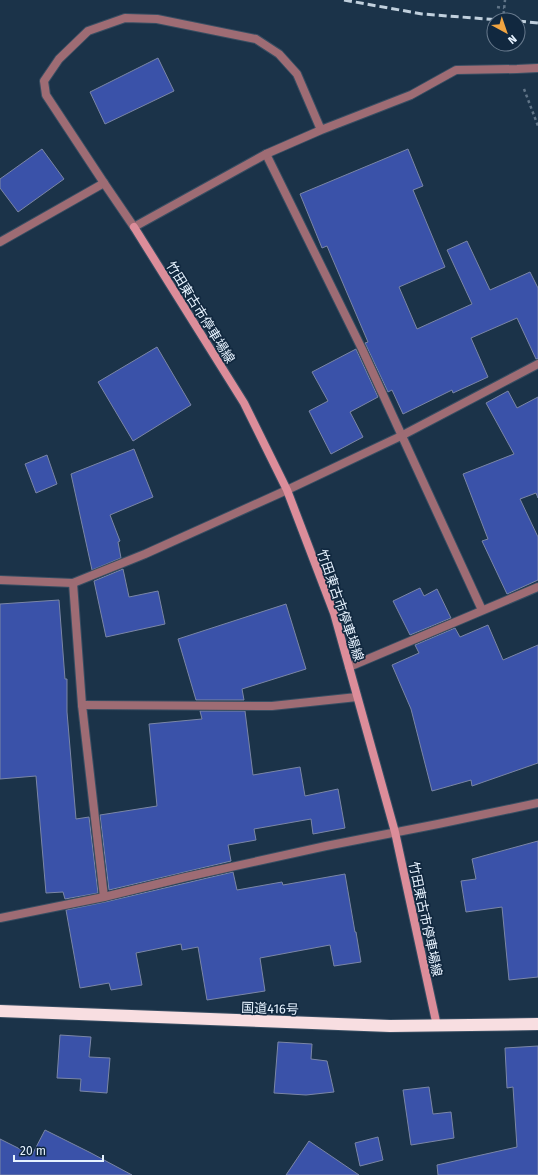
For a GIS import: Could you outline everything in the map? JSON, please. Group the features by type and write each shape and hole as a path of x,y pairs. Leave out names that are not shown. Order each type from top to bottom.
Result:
{"highway":[{"name":"国道416号","path":"0,1011 390,1026 538,1024"}],"main road":[{"name":"竹田東古市停車場線","path":"134,227 244,403 287,490 334,613 395,832 437,1026"}],"street":[{"path":"321,130 297,74 279,54 256,39 157,19 125,18 88,31 58,59 44,81 46,95 134,227 266,154 321,130 411,95 456,70 538,68"},
{"path":"266,154 362,349 482,610"},
{"path":"0,242 104,183"},
{"path":"0,580 73,583 145,554 402,436 538,364"},
{"path":"73,583 82,705 104,897"},
{"path":"349,667 538,587"},
{"path":"82,705 272,706 357,697"},
{"path":"0,918 104,897 302,851 538,803"}],"path":[{"path":"504,12 505,0"},
{"path":"497,7 504,8"}],"building":[{"path":"158,58 174,91 105,124 90,92"},
{"path":"42,149 64,179 18,212 0,188 0,179"},
{"path":"408,149 423,186 413,190 445,267 399,287 417,329 472,304 447,250 467,241 490,290 530,272 538,288 538,359 536,359 517,318 471,338 488,377 453,393 452,390 403,414 392,390 388,392 365,343 368,342 327,246 322,248 300,194"},
{"path":"157,347 191,405 133,441 98,382"},
{"path":"356,349 378,397 350,412 363,437 331,454 309,411 328,401 312,372"},
{"path":"508,391 517,408 538,397 538,498 536,493 520,499 538,537 538,580 507,594 482,541 488,539 463,474 514,454 486,403"},
{"path":"134,449 153,497 110,515 120,541 118,542 121,558 92,570 71,474"},
{"path":"47,455 57,484 36,493 25,464"},
{"path":"123,569 129,597 158,591 165,624 106,637 94,581"},
{"path":"420,588 424,596 437,589 451,618 410,635 393,601"},
{"path":"59,600 65,679 67,679 67,712 76,819 89,817 98,893 65,899 63,892 46,893 36,776 0,779 0,604"},
{"path":"286,604 306,669 242,689 244,700 196,700 178,639"},
{"path":"488,625 503,660 538,645 538,763 472,786 471,780 432,791 411,709 392,665 419,653 415,645 455,628 460,637"},
{"path":"200,711 245,711 253,775 300,767 305,796 338,789 345,828 313,834 311,819 254,829 256,840 228,845 231,861 109,890 100,815 157,806 149,724 202,719"},
{"path":"538,841 538,977 509,980 502,907 466,912 461,881 476,879 472,859"},
{"path":"233,872 237,890 282,882 283,885 345,874 361,962 334,966 330,945 260,958 265,991 207,1000 198,947 182,950 181,944 136,953 142,985 111,990 109,983 80,988 66,910"},
{"path":"60,1035 91,1037 89,1057 110,1058 107,1093 80,1091 81,1079 57,1078"},
{"path":"278,1042 312,1044 311,1059 327,1061 334,1092 306,1095 274,1093"},
{"path":"538,1046 538,1175 438,1175 437,1165 517,1147 513,1087 507,1088 505,1048"},
{"path":"429,1087 433,1114 451,1112 454,1138 411,1145 403,1090"},
{"path":"45,1130 132,1175 0,1175 0,1139 32,1155"},
{"path":"378,1137 383,1160 360,1166 355,1143"},
{"path":"309,1141 359,1175 286,1175"}],"railway":[{"path":"344,0 422,14 486,19"},
{"path":"526,22 538,23"}]}
